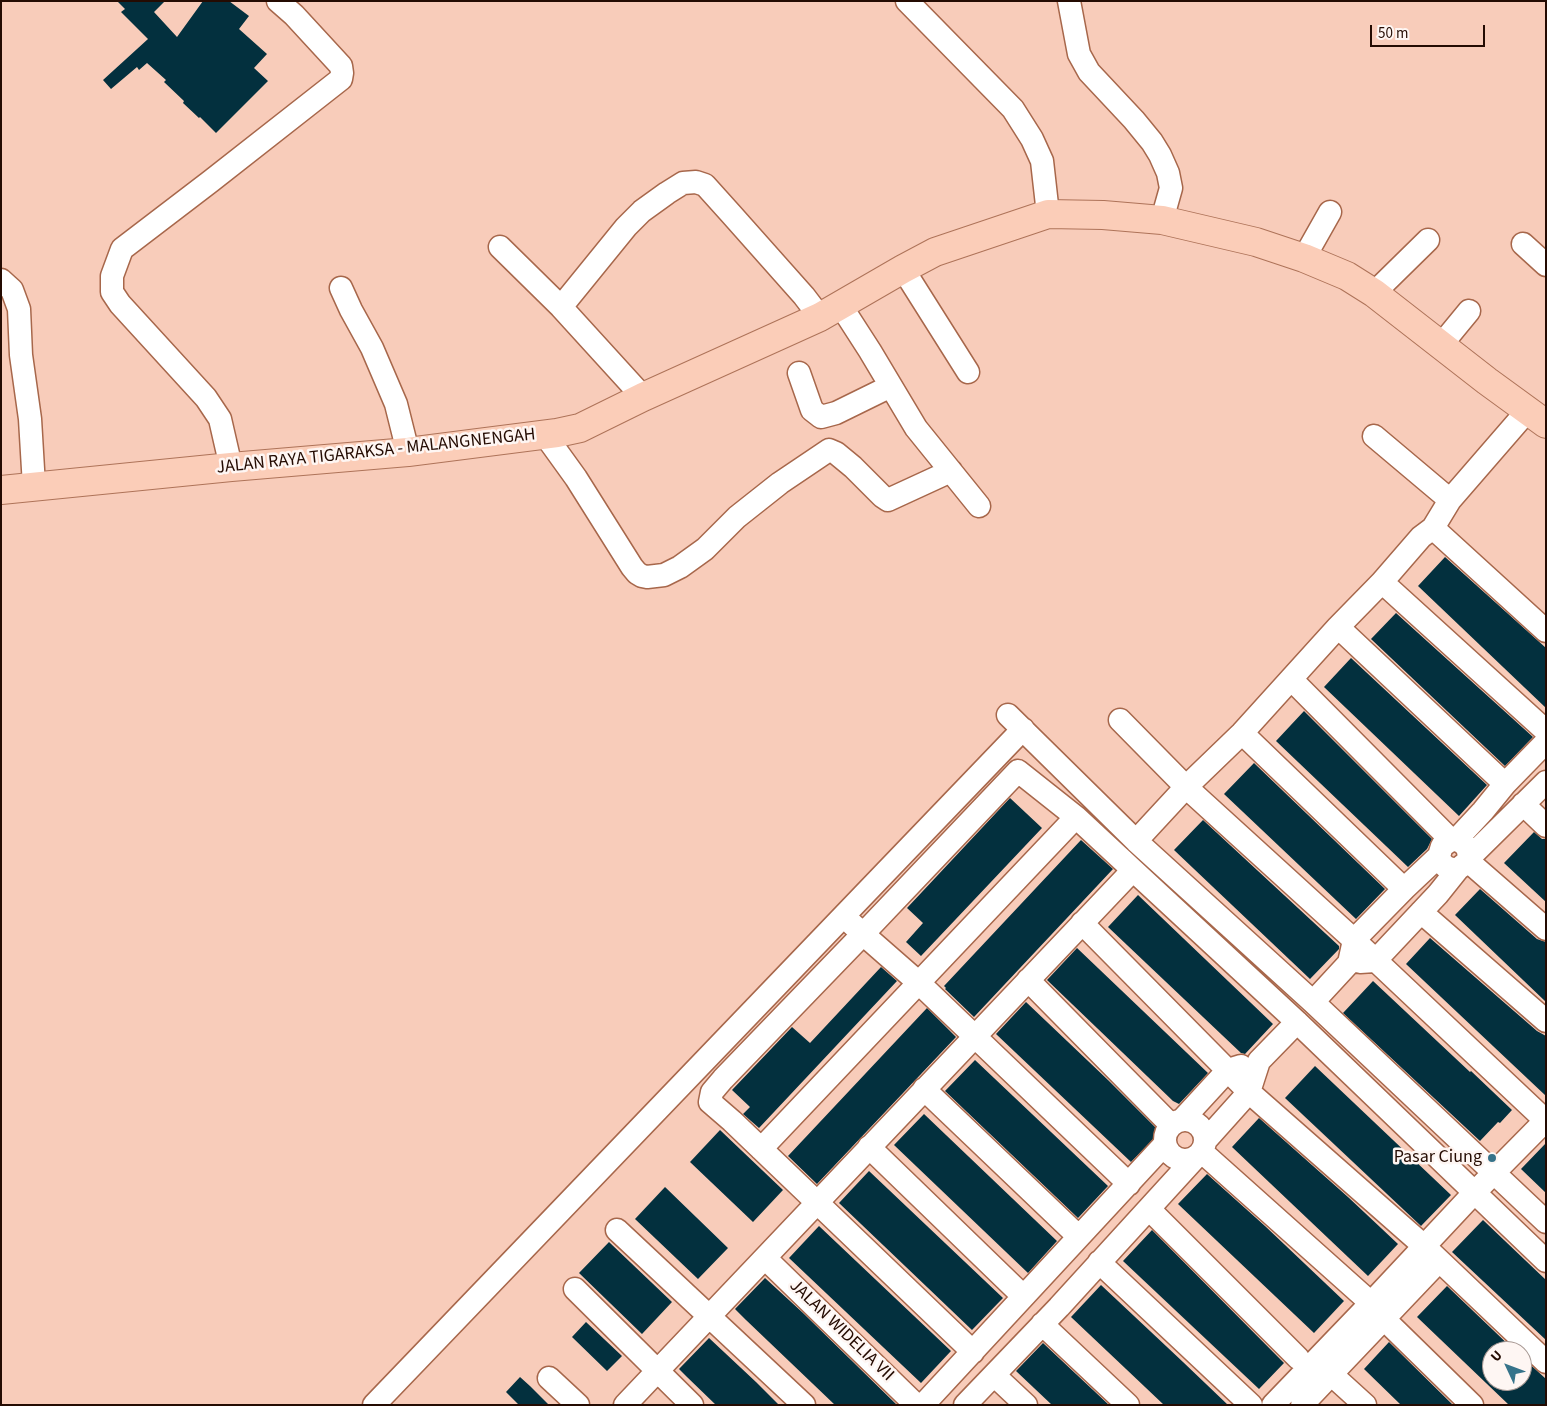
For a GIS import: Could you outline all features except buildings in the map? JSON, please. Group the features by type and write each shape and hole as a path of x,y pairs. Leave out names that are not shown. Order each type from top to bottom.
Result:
{"main road":[{"name":"JALAN RAYA TIGARAKSA - MALANGNENGAH","path":"1,490 231,467 408,452 580,428 830,311 935,252 1048,214 1103,215 1162,220 1256,242 1304,258 1347,276 1374,294 1537,417"}],"street":[{"path":"231,467 220,419 206,398 120,304 112,292 112,276 122,249 341,79 341,66 294,14 278,1"},
{"path":"907,1 1013,109 1032,139 1042,161 1048,214"},
{"path":"1069,1 1079,54 1089,72 1152,142 1168,173 1171,188 1162,220"},
{"path":"561,308 626,227 642,211 683,183 696,182 705,185 804,296 830,311 870,351 916,428 979,506"},
{"path":"1304,258 1330,212"},
{"path":"1374,294 1428,240"},
{"path":"1523,244 1546,265"},
{"path":"500,247 561,308 643,397"},
{"path":"903,269 968,372"},
{"path":"1,280 12,290 19,309 21,355 30,419 34,486"},
{"path":"342,288 372,348 396,404 408,452"},
{"path":"1442,345 1468,311"},
{"path":"799,374 812,410 821,417 836,413 891,386"},
{"path":"1136,841 1186,787 1242,733 1338,627 1382,582 1421,537 1433,528 1450,500 1537,417"},
{"path":"545,434 576,478 632,567 637,573 647,577 664,575 680,567 705,549 737,517 780,482 829,450 853,466 888,500 951,471"},
{"path":"1374,436 1450,500"},
{"path":"1433,528 1546,632"},
{"path":"1382,582 1546,731"},
{"path":"1338,627 1505,784"},
{"path":"1292,679 1457,854 1546,929"},
{"path":"1120,720 1186,787 1354,940 1546,1120 1474,1193 1372,1305 1313,1361 1273,1405"},
{"path":"374,1405 844,916 1016,722 1136,841 1313,1002 1546,1222"},
{"path":"1242,733 1404,889"},
{"path":"1349,963 1375,961 1421,912 1457,854 1505,784 1546,742"},
{"path":"973,1352 710,1102 712,1092 1018,771 1076,818 1297,1022 1546,1261"},
{"path":"1313,1002 1349,963 1354,940 1404,889 1457,854 1523,804 1546,782"},
{"path":"1523,804 1546,826"},
{"path":"761,1149 1076,818"},
{"path":"625,1405 1133,870"},
{"path":"1421,912 1546,1021"},
{"path":"844,916 919,983 1129,1184"},
{"path":"1082,924 1249,1092 1425,1249 1546,1362"},
{"path":"1028,980 1173,1130"},
{"path":"965,1405 1059,1307 1201,1150 1249,1092 1259,1061 1297,1022"},
{"path":"923,1405 1078,1236 1129,1184 1173,1130 1228,1070 1259,1061"},
{"path":"924,1089 1078,1236"},
{"path":"1191,1120 1198,1125 1204,1132 1201,1150 1186,1160 1176,1159 1169,1153 1173,1130 1191,1120"},
{"path":"870,1147 1024,1295 1039,1327 1128,1405"},
{"path":"1201,1150 1372,1305 1472,1405"},
{"path":"1149,1209 1313,1361 1365,1405"},
{"path":"617,1230 804,1405"},
{"name":"JALAN WIDELIA VII","path":"764,1258 916,1405"},
{"path":"1099,1262 1251,1405"},
{"path":"575,1289 692,1405"},
{"path":"1024,1295 1059,1307"},
{"path":"1255,1405 1313,1361"},
{"path":"1302,1405 1313,1361"},
{"path":"994,1375 1026,1405"},
{"path":"549,1378 578,1405"}],"place":[{"name":"Pasar Ciung","path":"1492,1158"}]}
